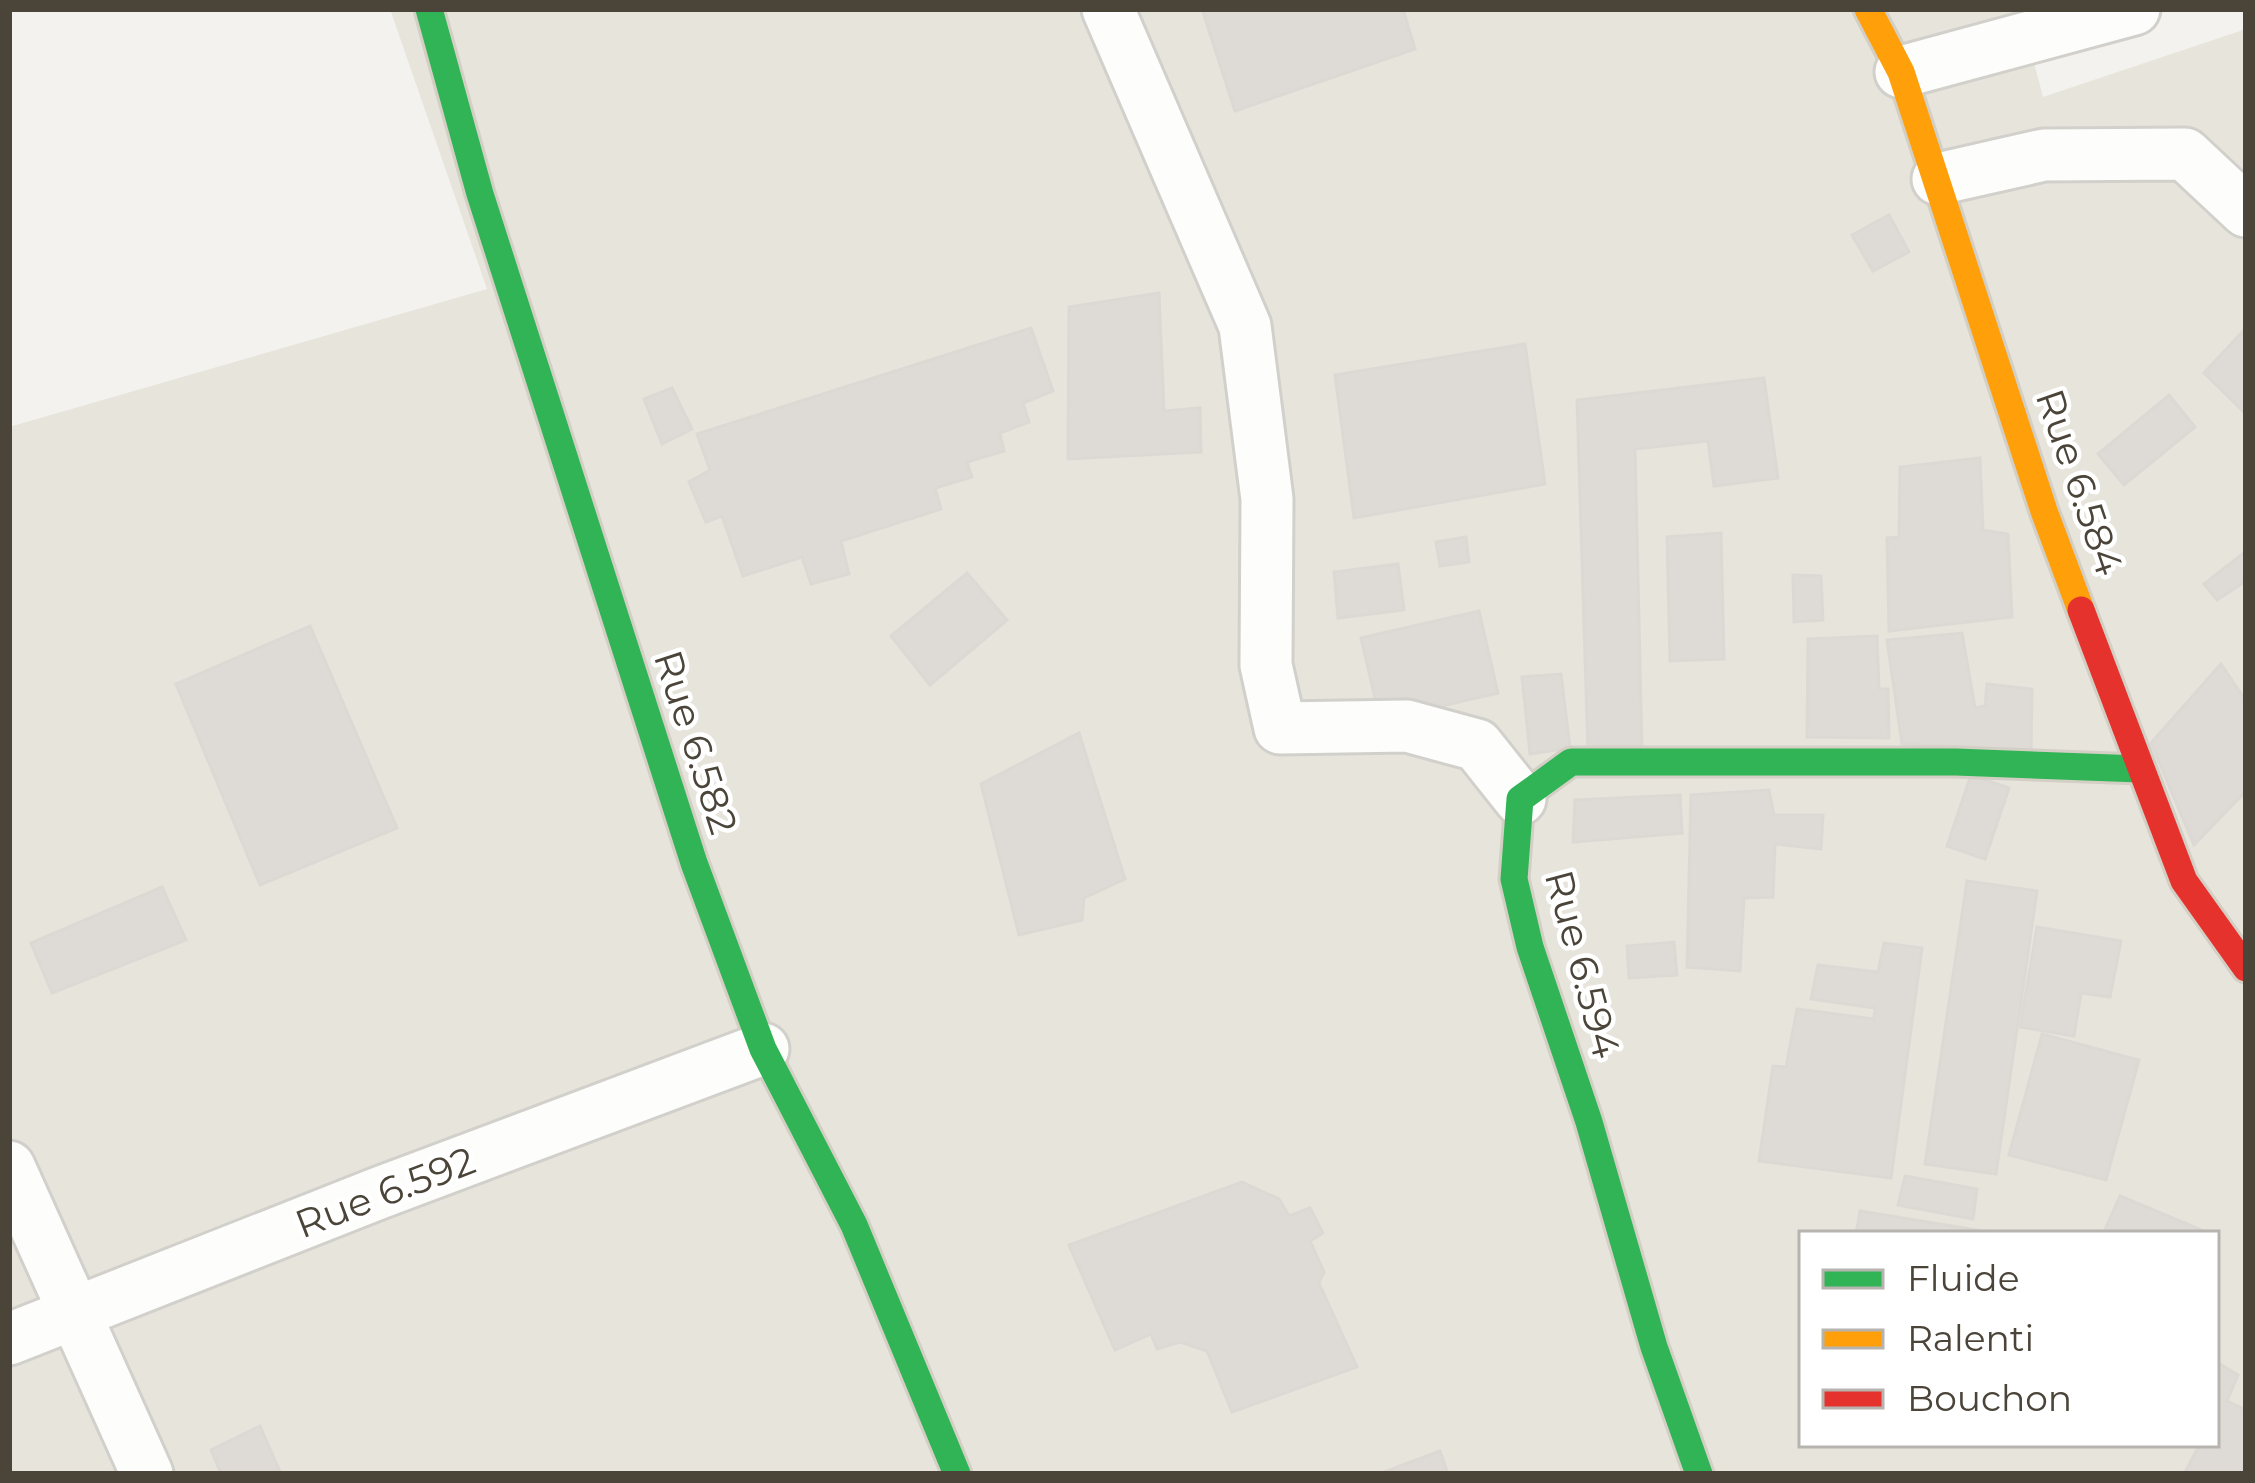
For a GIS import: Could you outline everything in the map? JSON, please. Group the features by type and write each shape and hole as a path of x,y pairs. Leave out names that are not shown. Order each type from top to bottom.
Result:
{"street":[{"name":"Rue 6.582","path":"429,9 480,194 686,840 763,1048 854,1225 957,1474"},
{"path":"1108,9 1245,326 1268,499 1266,665 1280,728 1407,726 1477,745 1520,800 1571,762 1933,762 2140,769"},
{"name":"Rue 6.584","path":"1868,9 1901,72 2044,511 2184,881 2246,968"},
{"path":"1901,72 2134,9"},
{"path":"1938,179 2044,155 2185,154 2246,211"},
{"name":"Rue 6.594","path":"1520,800 1514,879 1530,947 1589,1122 1654,1347 1699,1474"},
{"name":"Rue 6.592","path":"9,1340 763,1048"},
{"path":"9,1167 147,1474"}],"shaded area":[{"path":"390,9 2020,9 2043,97 2246,29 2246,1474 9,1474 9,427 487,289"}],"building":[{"path":"1202,9 1403,9 1415,49 1235,111"},
{"path":"1889,215 1909,252 1873,271 1852,235"},
{"path":"1159,293 1164,411 1200,408 1201,452 1068,459 1069,307"},
{"path":"1031,328 1053,391 1023,403 1029,422 1000,433 1004,451 967,462 972,477 935,488 941,509 841,541 849,574 811,584 802,557 743,576 722,516 706,522 689,482 710,470 697,434"},
{"path":"2246,328 2246,414 2204,373"},
{"path":"1525,344 1545,484 1354,518 1335,375"},
{"path":"1764,378 1778,478 1714,486 1708,441 1635,449 1642,751 1588,753 1577,400"},
{"path":"672,388 692,429 662,444 644,399"},
{"path":"2169,395 2195,427 2124,485 2098,454"},
{"path":"1980,458 1983,530 2008,534 2012,617 1889,631 1887,538 1899,537 1900,467"},
{"path":"1721,533 1724,659 1670,661 1667,537"},
{"path":"1466,537 1469,562 1440,566 1436,542"},
{"path":"2246,551 2246,581 2217,600 2204,584"},
{"path":"1398,564 1404,610 1338,618 1334,572"},
{"path":"967,573 1007,620 930,685 891,636"},
{"path":"1793,575 1821,576 1823,620 1794,622"},
{"path":"1479,611 1498,693 1380,720 1361,638"},
{"path":"310,626 397,828 260,885 176,684"},
{"path":"1962,633 1975,708 1985,706 1987,684 2032,689 2031,750 1902,744 1887,640"},
{"path":"1877,636 1879,689 1888,689 1889,738 1807,737 1808,639"},
{"path":"2221,664 2246,701 2246,791 2194,845 2151,743"},
{"path":"1561,674 1570,748 1530,754 1522,677"},
{"path":"1079,733 1125,879 1084,898 1082,920 1019,935 981,784"},
{"path":"1971,775 2009,788 1985,859 1947,846"},
{"path":"1769,790 1774,815 1823,815 1821,849 1775,844 1773,897 1744,898 1740,971 1687,967 1691,795"},
{"path":"1680,795 1682,833 1573,842 1575,800"},
{"path":"1967,881 2037,891 1996,1174 1925,1164"},
{"path":"162,887 186,940 52,993 31,943"},
{"path":"2037,927 2121,941 2110,997 2081,993 2074,1036 2020,1027"},
{"path":"1674,942 1677,975 1629,978 1627,946"},
{"path":"1884,943 1922,948 1891,1178 1759,1161 1773,1066 1786,1067 1797,1009 1874,1019 1875,1008 1811,999 1818,965 1878,972"},
{"path":"2042,1034 2139,1060 2106,1180 2009,1155"},
{"path":"1905,1176 1977,1189 1973,1219 1898,1205"},
{"path":"1242,1182 1279,1199 1289,1216 1310,1208 1323,1233 1310,1241 1324,1272 1319,1283 1357,1367 1232,1412 1207,1351 1180,1342 1157,1349 1151,1334 1115,1350 1069,1245"},
{"path":"2120,1196 2204,1231 2104,1231"},
{"path":"1860,1211 1983,1231 1857,1231"},
{"path":"2219,1366 2238,1375 2227,1401 2246,1410 2246,1474 2184,1474 2198,1447 2219,1447"},
{"path":"260,1426 281,1474 221,1474 211,1450"},
{"path":"1440,1451 1448,1474 1379,1474"}],"traffic: fast":[{"path":"429,9 480,194 694,863 763,1049 854,1225 957,1474"},
{"path":"1699,1474 1654,1347 1589,1122 1530,947 1514,879 1520,799 1571,762 1956,762 2140,769"}],"traffic: slow":[{"path":"1868,9 1901,72 2044,511 2081,610"}],"traffic: jam":[{"path":"2081,610 2184,881 2246,968"}]}
